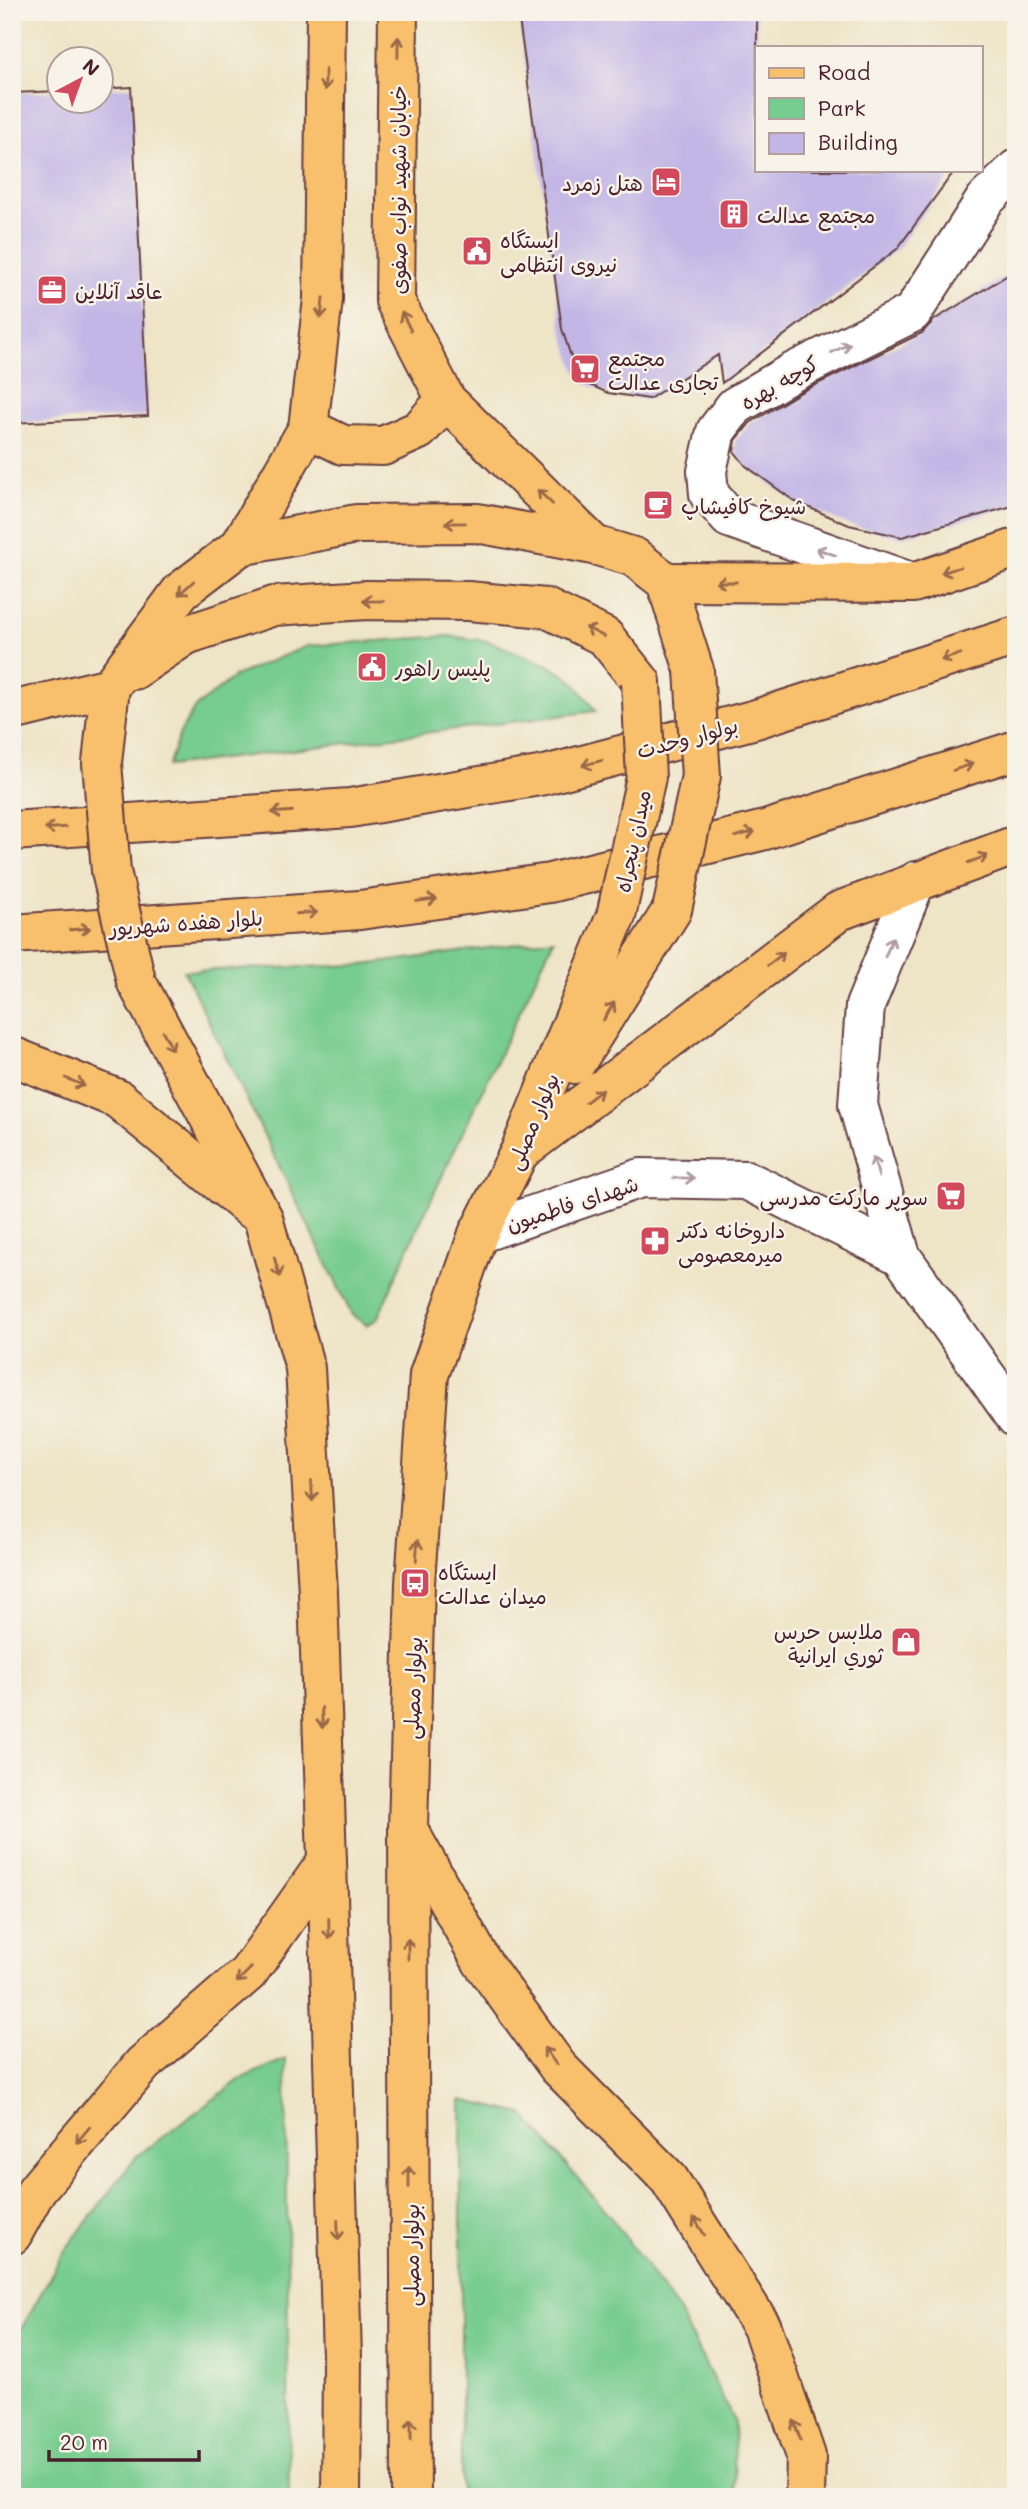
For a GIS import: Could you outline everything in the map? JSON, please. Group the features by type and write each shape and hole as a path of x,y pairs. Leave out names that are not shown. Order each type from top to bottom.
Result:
{"main road":[{"path":"326,12 323,299 308,428 240,546 181,591 110,687 102,763 111,871 136,981 263,1218 304,1368 318,1592 327,1861 342,2358 341,2497"},
{"name":"خیابان شهید نواب صفوی","path":"398,12 395,301 446,400 594,545"},
{"path":"308,428 343,445 383,446 419,430 446,400"},
{"path":"240,546 357,524 477,523 594,545 634,557 666,582 694,670 701,776 672,910 520,1152"},
{"path":"666,582 913,583 1016,548"},
{"name":"میدان پنجراه","path":"110,687 186,635 274,606 367,600 468,601 546,608 605,638 640,681 646,777 616,916"},
{"name":"بولوار وحدت","path":"12,831 351,808 545,775 756,719 1016,636"},
{"path":"12,711 110,687"},
{"name":"بلوار هفده شهریور","path":"12,933 360,910 550,883 765,830 1016,750"},
{"path":"520,1152 839,911 1016,845"},
{"name":"بولوار مصلی","path":"411,2497 408,1828 415,1583 429,1375 478,1234 520,1152 616,916"},
{"path":"12,1056 118,1099 263,1218"},
{"path":"408,1828 482,1962 558,2067 669,2179 762,2327 806,2455 805,2497"},
{"path":"12,2235 37,2189 143,2064 248,1973 327,1861"}],"street":[{"name":"کوچه بهره","path":"913,583 729,518 709,494 707,471 716,431 734,406 779,379 912,313 985,200 1016,169"},
{"name":"شهدای فاطمیون","path":"916,881 865,1006 858,1105 901,1256 1016,1418"},
{"name":"شهدای فاطمیون","path":"478,1234 641,1178 746,1180 901,1256"}],"green space":[{"path":"447,636 488,641 548,665 573,681 596,711 168,766 180,733 194,709 235,676 307,646"},
{"path":"554,939 377,1319 367,1325 352,1315 184,971 363,965"},
{"path":"286,2059 289,2497 12,2497 12,2346 63,2253 137,2156 242,2078"},
{"path":"461,2100 523,2114 610,2216 678,2310 734,2421 735,2497 461,2497"}],"building":[{"name":"مجتمع عدالت","path":"518,12 757,12 755,172 954,172 897,249 722,383 718,355 649,399 608,393 585,383 575,369 562,329"},
{"path":"131,87 148,416 12,423 12,93 46,92 46,116 116,116 116,88"},
{"path":"1016,270 1016,505 902,537 849,525 794,501 746,466 734,451 736,440 750,423 801,392 922,333 934,320"}],"place":[{"name":"هتل زمرد","path":"666,182"},
{"name":"مجتمع عدالت","path":"734,214"},
{"name":"ایستگاه نیروی انتظامی","path":"477,251"},
{"name":"عاقد آنلاین","path":"52,290"},
{"name":"مجتمع تجاری عدالت","path":"585,369"},
{"name":"شیوخ کافیشاپ","path":"658,505"},
{"name":"پلیس راهور","path":"372,667"},
{"name":"سوپر مارکت مدرسی","path":"951,1196"},
{"name":"داروخانه دکتر میرمعصومی","path":"655,1241"},
{"name":"ایستگاه میدان عدالت","path":"415,1583"},
{"name":"ملابس حرس ثوري ايرانية","path":"906,1642"}]}
